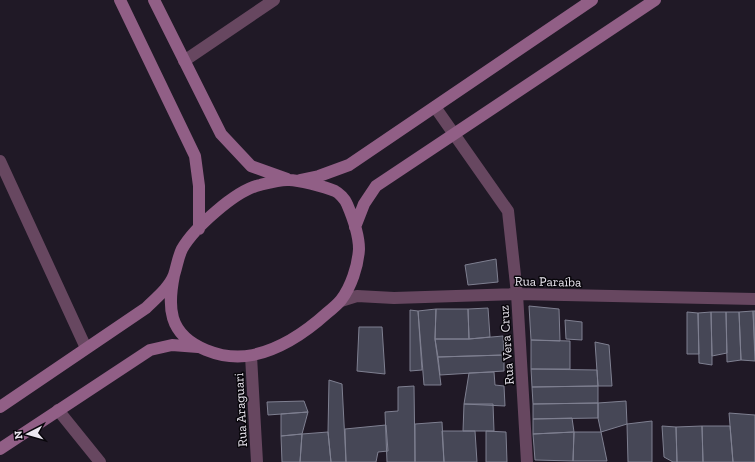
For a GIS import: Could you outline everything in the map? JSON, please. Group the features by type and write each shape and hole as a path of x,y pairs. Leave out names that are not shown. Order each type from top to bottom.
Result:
{"street":[{"path":"120,0 195,156 199,186 199,229"},
{"path":"154,0 221,134 250,166 291,180 336,191 346,201 355,227 359,248 355,272 341,301 312,326 294,338 276,347 251,356 214,354 198,347 180,333 173,319 170,306 176,263 183,248 216,210 238,195 258,185 291,180 319,176 349,165 592,0"},
{"path":"184,61 274,0"},
{"path":"355,227 364,204 376,186 654,0"},
{"name":"Rua Vera Cruz","path":"435,107 508,211 517,294 527,462"},
{"path":"0,161 86,348"},
{"path":"0,407 146,308 162,292 174,276"},
{"name":"Rua Paraíba","path":"341,301 357,296 394,298 517,294 755,299"},
{"path":"0,449 150,350 172,345 198,347"},
{"name":"Rua Araguari","path":"251,356 257,462"},
{"path":"58,410 100,462"}],"building":[{"path":"496,259 498,282 468,285 465,265"},
{"path":"529,306 559,309 560,341 531,340"},
{"path":"488,308 490,337 469,339 468,309"},
{"path":"436,309 468,309 469,339 435,339"},
{"path":"436,309 435,339 441,385 424,385 418,311"},
{"path":"410,310 418,311 422,370 410,371"},
{"path":"753,311 755,311 755,351"},
{"path":"753,311 755,361 741,360 739,312"},
{"path":"687,312 698,313 699,354 687,354"},
{"path":"711,312 726,312 727,353 712,356"},
{"path":"711,312 712,365 699,363 698,313"},
{"path":"726,312 739,312 741,360 727,362"},
{"path":"565,320 582,322 582,340 566,339"},
{"path":"359,327 382,327 385,374 357,371"},
{"path":"503,336 504,355 438,357 435,339 469,339"},
{"path":"531,340 570,341 570,369 531,369"},
{"path":"595,342 609,345 612,386 598,386"},
{"path":"504,355 504,371 440,375 438,357"},
{"path":"531,369 597,370 598,386 532,387"},
{"path":"494,372 495,385 504,386 505,406 464,404 469,373"},
{"path":"329,380 342,384 346,462 331,462 328,432"},
{"path":"414,386 415,462 387,462 385,412 398,411 398,387"},
{"path":"598,386 598,403 533,404 532,387"},
{"path":"304,401 308,412 268,415 267,402"},
{"path":"626,401 627,424 601,432 598,418 598,403"},
{"path":"598,403 598,418 533,419 533,404"},
{"path":"464,404 493,404 494,431 463,431"},
{"path":"308,412 302,434 281,436 281,414"},
{"path":"729,413 755,415 755,462 733,462"},
{"path":"572,418 574,432 533,434 533,419"},
{"path":"652,421 652,462 628,462 627,424"},
{"path":"442,422 444,462 415,462 415,424"},
{"path":"386,425 388,451 378,452 376,462 346,462 345,429"},
{"path":"662,426 676,427 677,462 673,462 664,457"},
{"path":"702,426 703,462 677,462 676,427"},
{"path":"702,426 730,426 733,462 703,462"},
{"path":"442,431 475,431 477,462 444,462"},
{"path":"486,431 506,432 507,462 486,462"},
{"path":"328,432 331,462 300,462 302,434"},
{"path":"574,432 573,461 535,460 533,434"},
{"path":"574,432 601,432 607,461 573,461"},
{"path":"302,434 300,462 282,462 281,436"}]}
